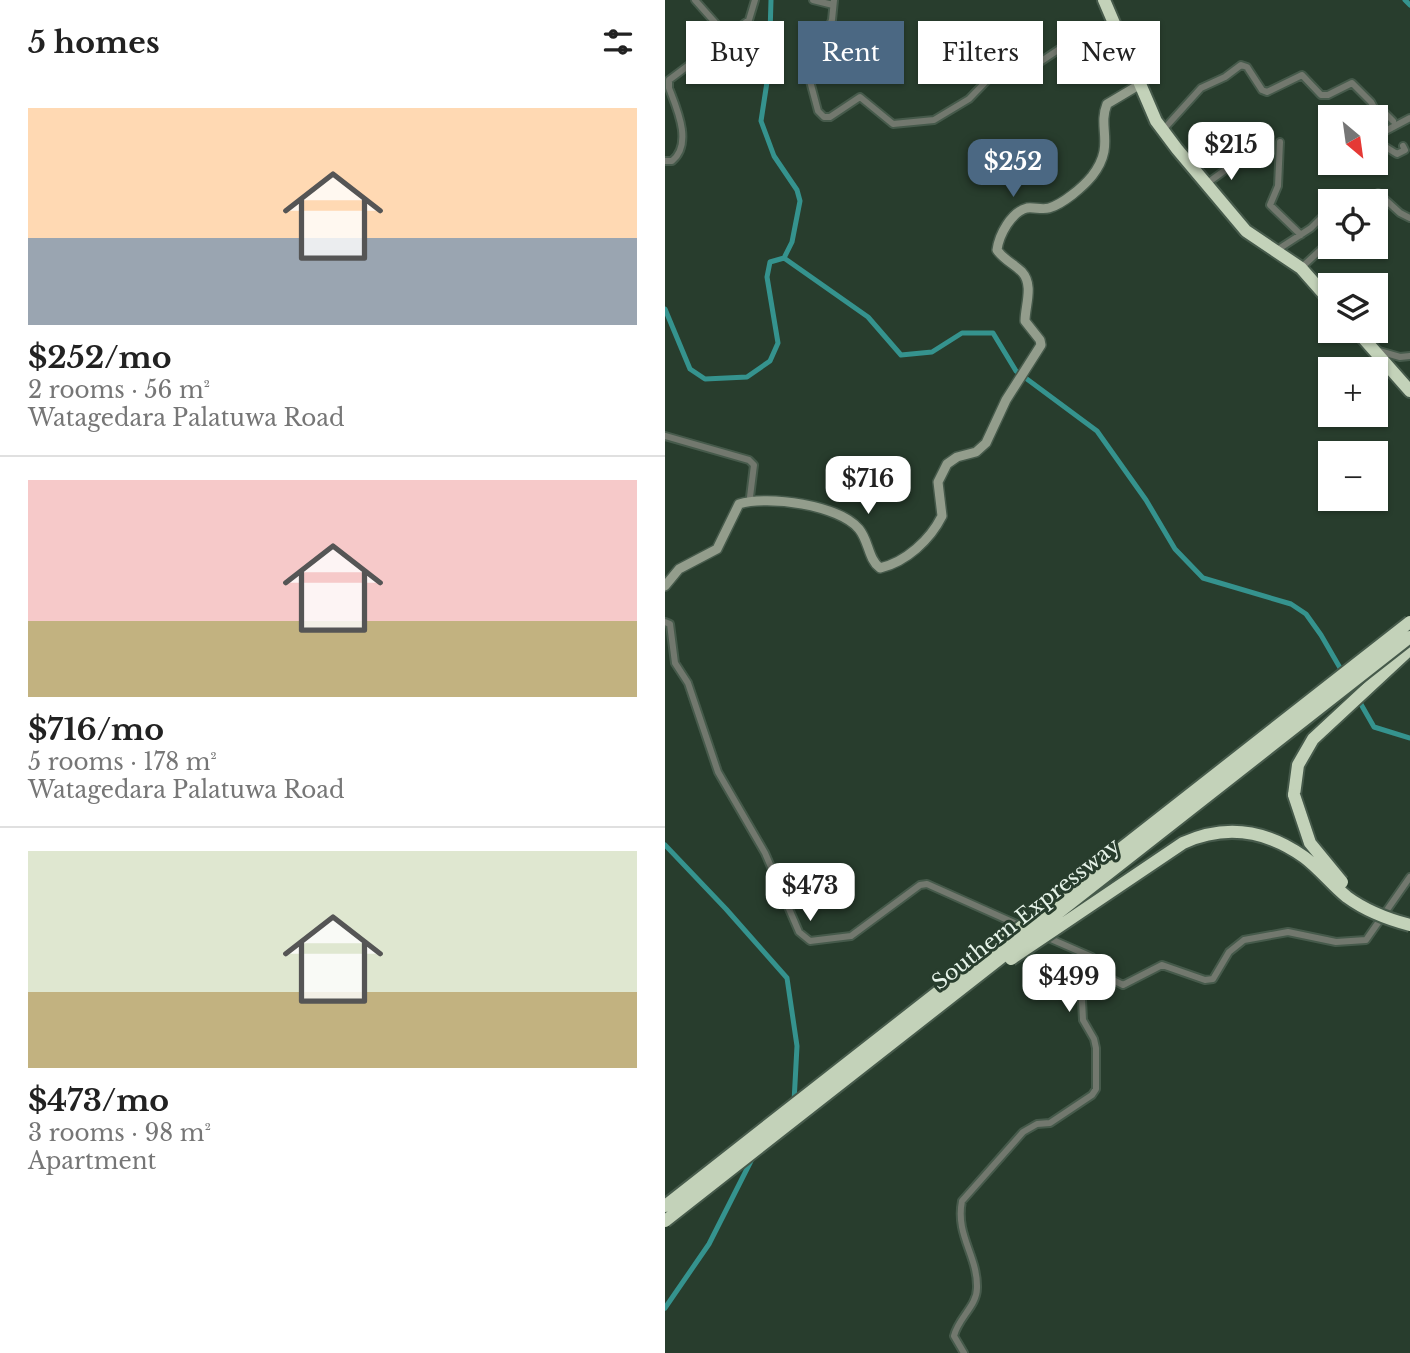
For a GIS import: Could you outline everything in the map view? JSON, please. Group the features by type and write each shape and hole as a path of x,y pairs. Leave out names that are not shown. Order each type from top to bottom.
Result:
{"highway":[{"path":"1104,0 1113,21"},
{"path":"1139,85 1163,130 1246,231 1301,268 1318,287"},
{"path":"1368,343 1410,391"},
{"name":"Southern Expressway","path":"665,1206 1410,622"},
{"name":"Southern Expressway","path":"665,1221 1410,637"},
{"path":"1410,649 1329,722 1304,752 1298,765 1294,795 1310,843 1337,878 1369,902 1410,918"},
{"path":"877,1055 1162,856 1198,836 1241,831 1274,839 1305,858 1363,908 1410,925"}],"street":[{"path":"695,0 714,21"},
{"path":"746,21 755,0"},
{"path":"813,0 833,2 832,20 810,71 818,111 824,117 829,117 860,97 893,124 934,120 969,99 998,69 1040,62 1057,51"},
{"path":"1163,130 1201,88 1225,77 1241,65 1247,67 1262,90 1267,92 1302,75 1321,95 1328,95 1352,83 1372,105"},
{"path":"665,161 672,161 677,157 683,137 669,80 686,67"},
{"path":"665,586 679,569 717,549 739,504 752,500 809,505 848,520 864,537 875,564 880,568 895,565 910,554 939,523 942,516 939,482 947,464 957,457 981,449 1014,387 1038,350 1040,340 1025,321 1029,289 1024,274 1001,256 997,250 998,239 1012,218 1025,208 1049,208 1072,194 1092,176 1107,146 1107,104 1139,85"},
{"path":"1388,116 1393,121"},
{"path":"1388,129 1410,118"},
{"path":"1280,142 1278,186 1270,205 1301,235"},
{"path":"1388,149 1397,155 1405,150 1403,146"},
{"path":"1206,184 1224,171 1232,158"},
{"path":"1388,202 1410,218"},
{"path":"1277,250 1301,235 1318,220"},
{"path":"1301,268 1318,252"},
{"path":"1374,350 1400,357 1410,356"},
{"path":"665,436 749,460 754,465 750,497 752,500"},
{"path":"665,622 670,624 675,663 688,682 718,772 765,853 799,932 805,939 810,941 851,936 920,885 927,884 1092,957 1101,974"},
{"path":"964,1353 954,1336 964,1313 976,1300 977,1285 975,1268 963,1239 959,1216 962,1201 1023,1132 1037,1124 1050,1123 1092,1095 1096,1089 1096,1048 1083,1020 1081,980 1089,973 1101,974 1123,985 1162,965 1205,981 1213,979 1229,952 1244,940 1287,932 1336,942 1366,940 1410,877"}],"waterway":[{"path":"771,0 769,69 761,121 774,156 797,190 800,201 792,242 784,258"},
{"path":"1405,0 1410,5"},
{"path":"665,309 690,369 705,379 747,377 770,361 778,343 767,277 770,262 784,258 868,317 901,355 932,352 962,333 993,333 1016,371 1097,431 1146,500 1175,549 1203,578 1291,604 1306,614 1343,673"},
{"path":"1350,685 1374,727 1410,738"},
{"path":"665,845 787,978 797,1046 794,1102"},
{"path":"665,1308 709,1244 753,1157"}]}
